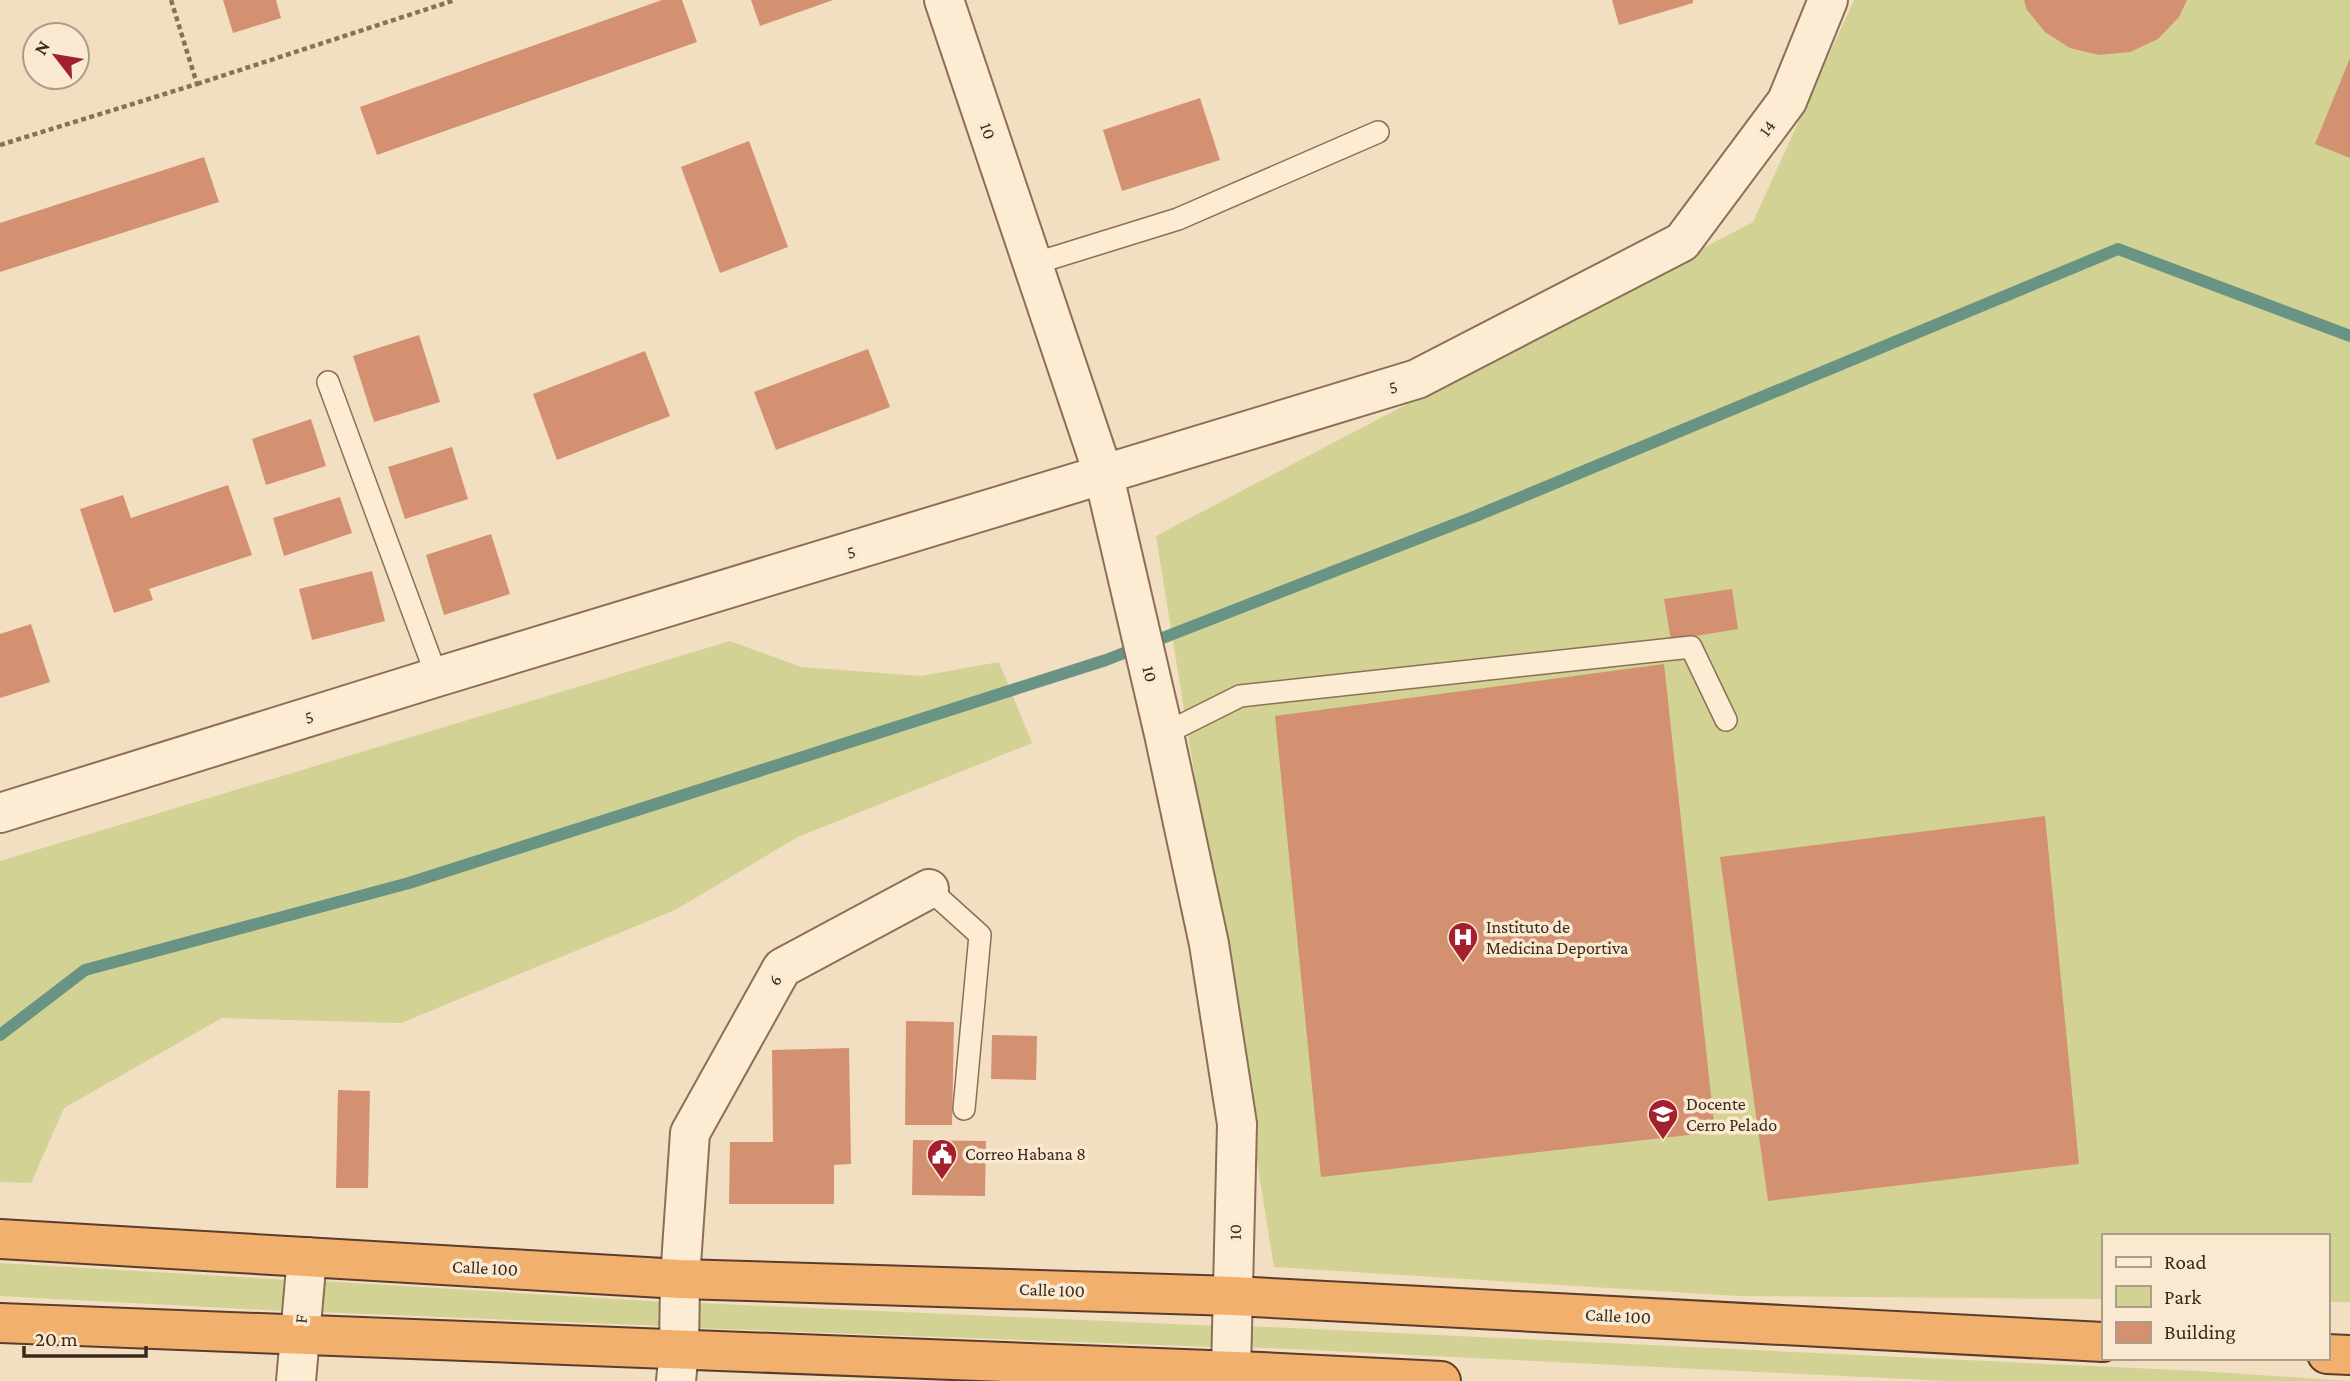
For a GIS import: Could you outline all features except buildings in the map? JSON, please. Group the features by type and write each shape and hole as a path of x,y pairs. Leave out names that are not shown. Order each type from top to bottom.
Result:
{"highway":[{"name":"Calle 100","path":"0,1239 680,1279 1234,1296 2102,1342"},
{"path":"0,1323 299,1336 678,1366 1231,1371 1441,1381"},
{"path":"2329,1354 2350,1355"}],"street":[{"name":"10","path":"944,0 1104,476 1209,944 1237,1124 1231,1371"},
{"name":"14","path":"1682,242 1787,101 1828,0"},
{"name":"5","path":"0,813 1417,380 1682,242"},
{"name":"6","path":"678,1366 680,1279 690,1133 782,968 929,889"},
{"name":"F","path":"296,1381 307,1257"}],"lane":[{"path":"1033,264 1178,219 1378,132"},
{"path":"328,382 438,677"},
{"path":"1164,734 1240,696 1691,647 1726,720"},
{"name":"6","path":"929,889 980,934 964,1109"}],"path":[{"path":"171,0 197,84"},
{"path":"0,145 455,0"}],"green space":[{"path":"1854,0 2350,0 2350,1302 2329,1302 2329,1234 2102,1234 2102,1299 1738,1296 1274,1267 1156,536 1753,222"},
{"path":"730,641 801,667 921,676 999,662 1032,743 798,837 675,910 401,1023 222,1018 64,1108 31,1183 0,1182 0,861"},
{"path":"0,1263 289,1280 285,1311 0,1296"},
{"path":"321,1281 665,1302 664,1326 319,1312"},
{"path":"697,1303 1218,1326 1215,1347 696,1328"},
{"path":"1247,1326 2198,1371 2350,1381 1945,1381 1247,1347"}],"waterway":[{"path":"0,1035 85,970 409,883 1106,660 1476,516 2118,249 2350,336"}],"place":[{"name":"Instituto de Medicina Deportiva","path":"1463,964"},
{"name":"Docente Cerro Pelado","path":"1663,1141"},
{"name":"Correo Habana 8","path":"942,1181"}]}
